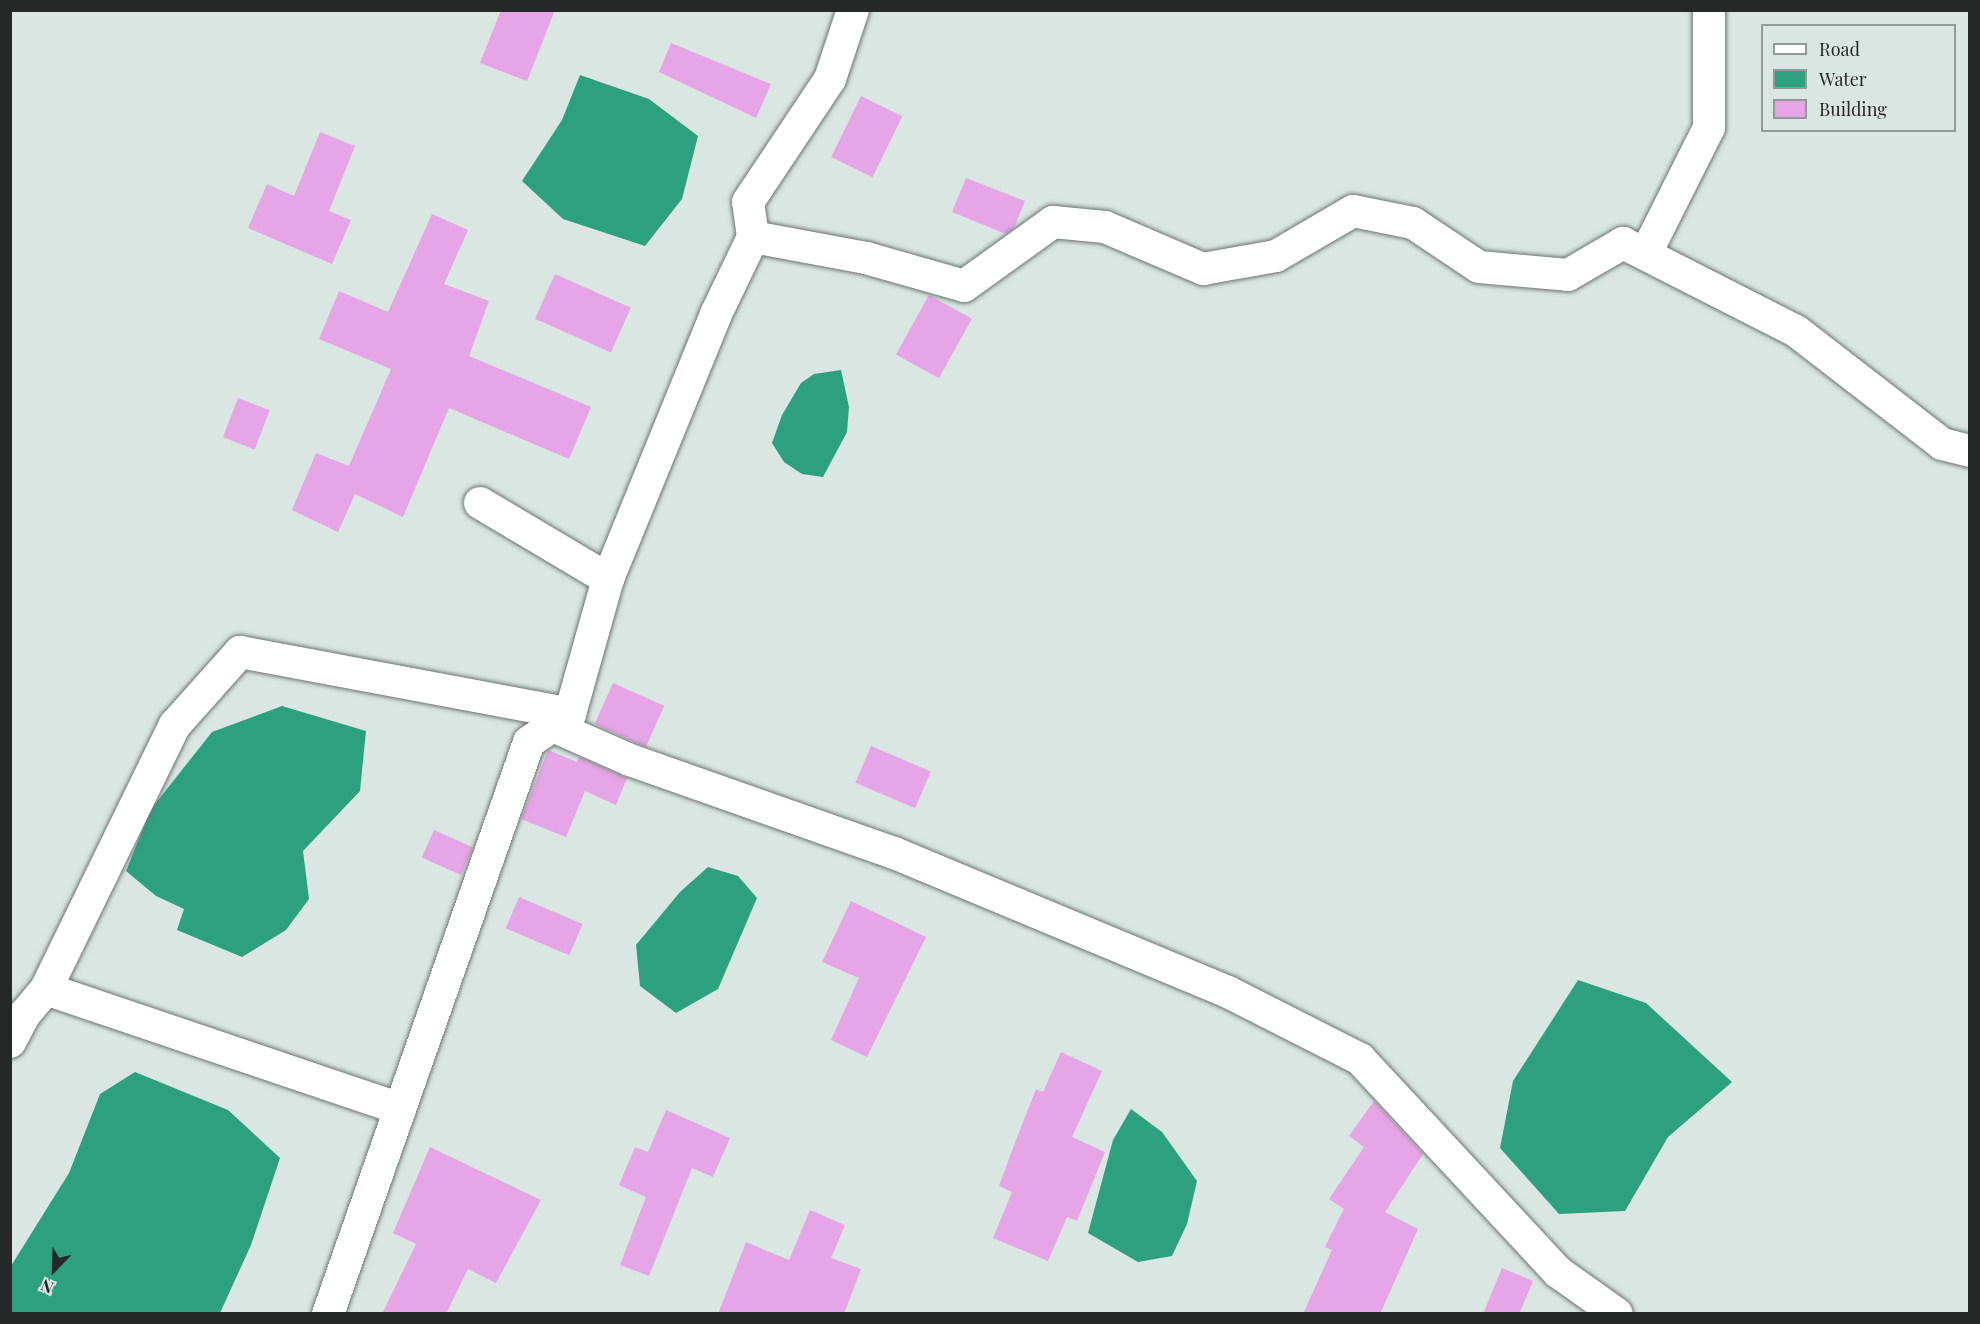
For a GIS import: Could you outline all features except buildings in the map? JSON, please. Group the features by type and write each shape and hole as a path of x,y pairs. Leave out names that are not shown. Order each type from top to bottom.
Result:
{"street":[{"path":"328,1314 529,742 561,720 608,579 716,314 753,237 748,202 830,79 853,10"},
{"path":"1646,253 1709,128 1709,10"},
{"path":"753,237 866,258 964,286 1053,222 1105,227 1203,269 1276,256 1353,211 1413,223 1479,267 1568,275 1623,243 1796,331 1942,444 1970,451"},
{"path":"480,503 608,579"},
{"path":"10,1042 25,1014 46,989 175,725 240,652 561,720 630,760 894,853 1228,992 1360,1059 1558,1272 1617,1314"},
{"path":"46,989 400,1109"}],"water":[{"path":"580,75 649,99 698,136 682,199 645,246 563,219 522,181 562,120"},
{"path":"841,370 849,407 847,432 823,477 802,474 784,462 772,443 782,415 801,383 814,374"},
{"path":"282,706 366,731 360,791 303,851 309,899 286,930 242,957 177,930 184,909 156,896 126,871 151,809 212,732"},
{"path":"708,867 738,876 757,898 718,989 676,1013 640,986 636,945 680,892"},
{"path":"1578,980 1646,1003 1732,1082 1668,1137 1625,1211 1559,1214 1500,1148 1513,1081"},
{"path":"135,1072 228,1110 280,1158 251,1245 220,1313 11,1313 11,1266 69,1173 100,1094"},
{"path":"1131,1109 1162,1132 1197,1181 1187,1224 1172,1256 1138,1262 1088,1233 1113,1140"}]}
